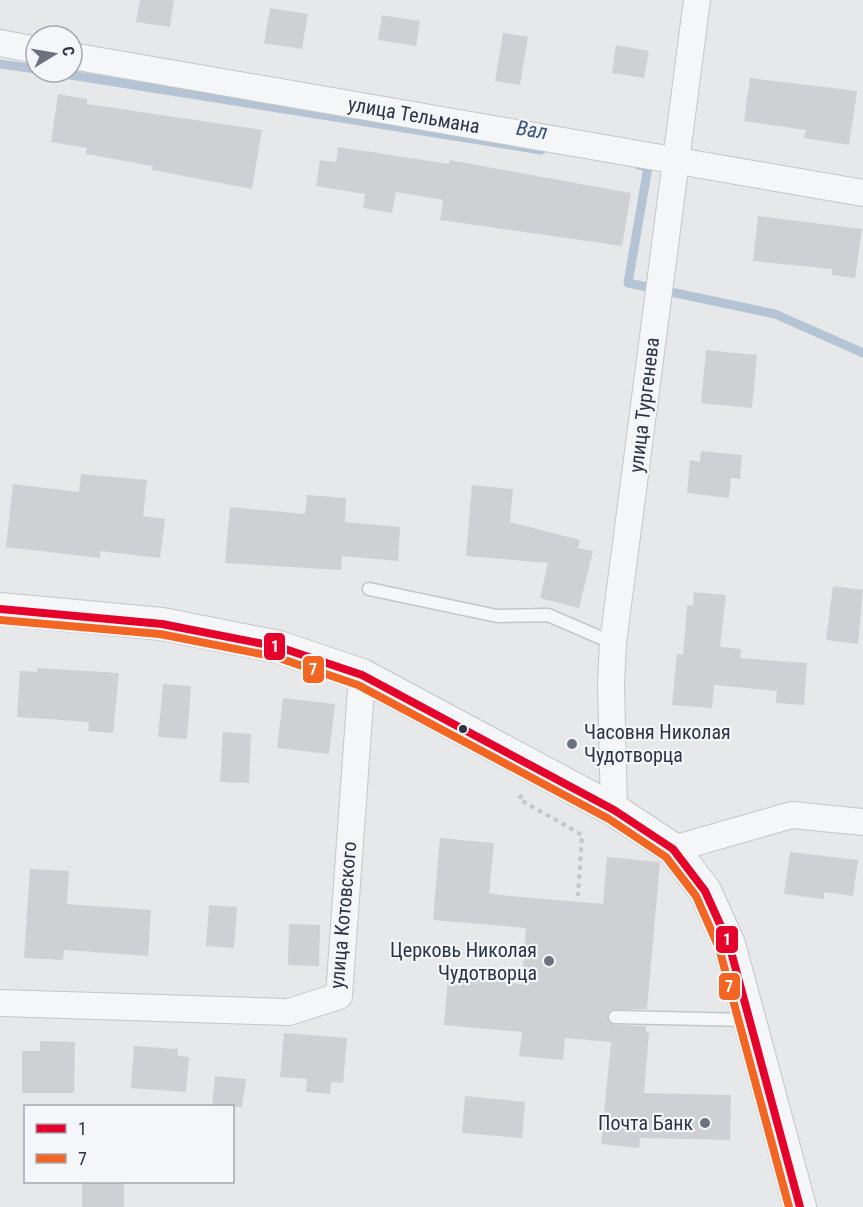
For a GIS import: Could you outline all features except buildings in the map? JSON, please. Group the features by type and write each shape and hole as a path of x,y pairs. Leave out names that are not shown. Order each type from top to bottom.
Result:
{"street":[{"name":"улица Тургенева","path":"614,810 611,684 613,643 697,0"},
{"path":"0,43 24,48"},
{"name":"улица Тельмана","path":"84,58 863,193"},
{"path":"0,609 162,624 279,647 362,675 614,810 673,849 705,891 729,944 800,1207"},
{"name":"улица Котовского","path":"0,1003 289,1012 339,996 362,675"},
{"path":"673,849 792,815 863,822"}],"lane":[{"path":"369,589 497,616 548,615 613,643"},
{"path":"615,1017 749,1020"}],"waterway":[{"name":"Вал","path":"0,64 24,67"},
{"name":"Вал","path":"84,77 541,150"},
{"name":"Вал","path":"638,165 648,167 628,283 775,314 863,353"}],"transit line":[{"name":"1","path":"0,609 162,624 279,647 362,675 614,810 673,849 705,891 729,944 800,1207"},
{"name":"7","path":"0,620 160,634 276,657 358,685 609,819 666,857 696,896 719,948 789,1207"}],"place":[{"name":"Часовня Николая Чудотворца","path":"572,744"},
{"name":"Церковь Николая Чудотворца","path":"549,961"},
{"name":"Почта Банк","path":"705,1123"}]}
